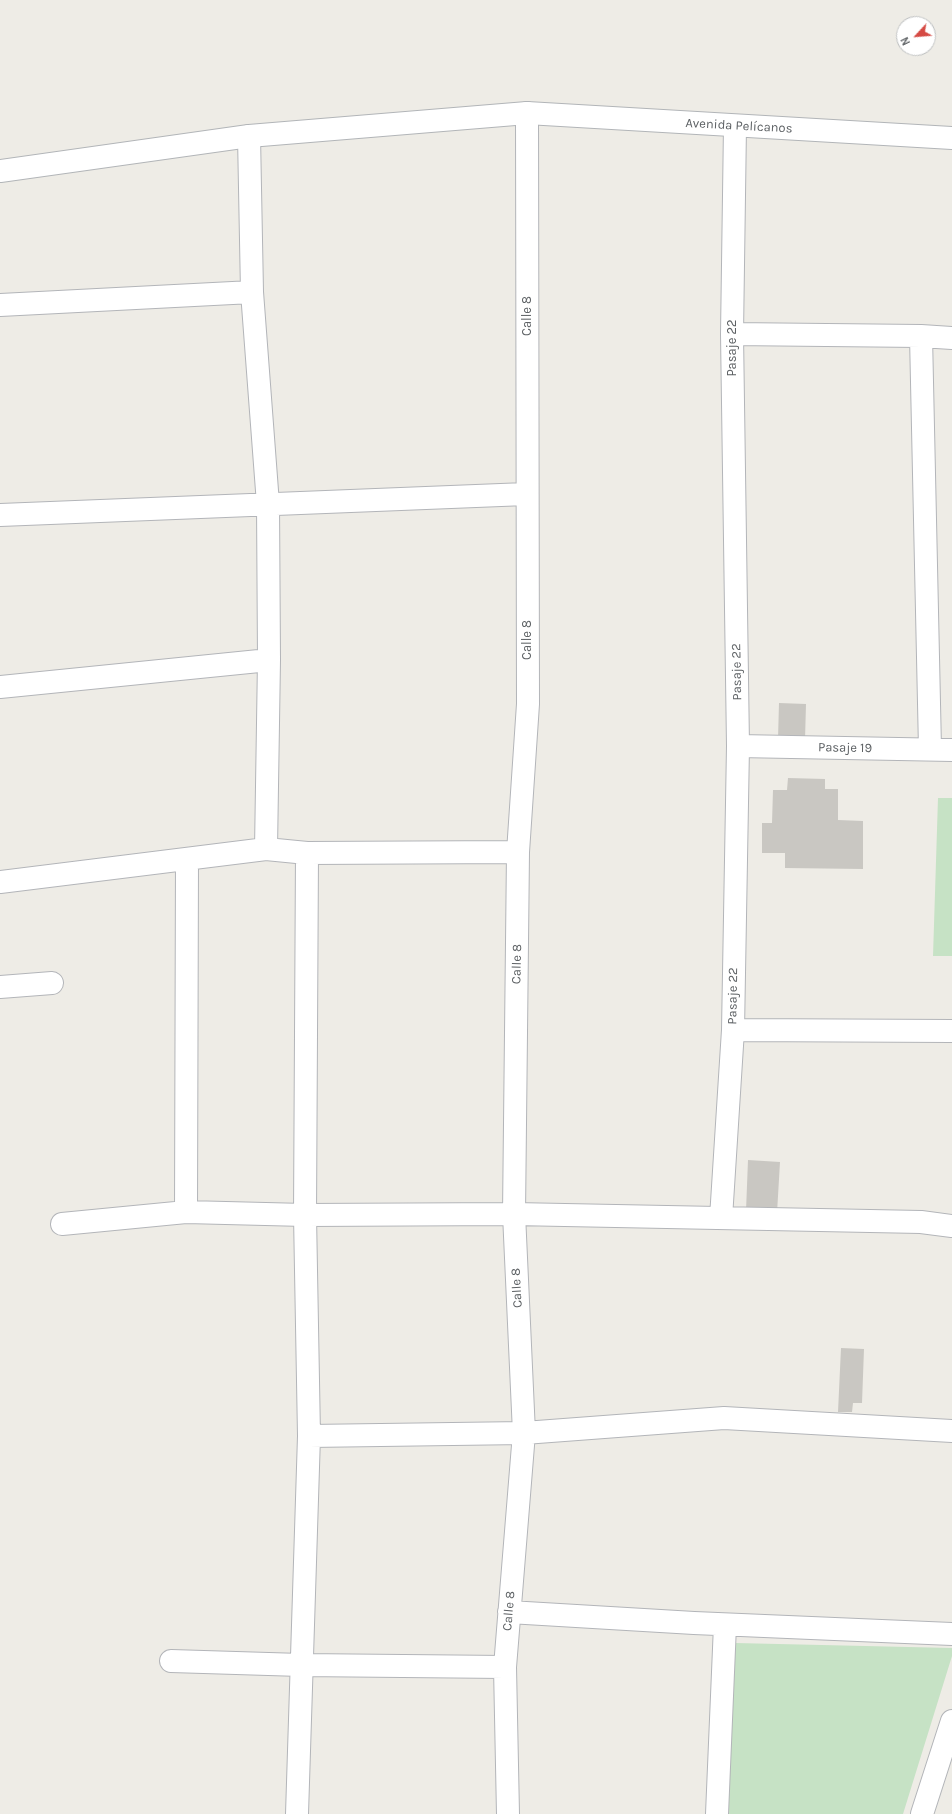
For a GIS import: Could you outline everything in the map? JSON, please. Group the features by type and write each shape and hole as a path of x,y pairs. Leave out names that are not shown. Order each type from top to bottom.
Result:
{"street":[{"name":"Avenida Pelícanos","path":"0,171 250,136 527,113 952,138"},
{"name":"Calle 8","path":"508,1814 505,1667 524,1433 514,1214 518,852 528,704 526,494 527,113"},
{"name":"Pasaje 22","path":"721,1218 733,1030 738,746 732,334 735,126"},
{"path":"250,136 252,292 268,504 269,660 266,849"},
{"path":"0,305 252,292"},
{"path":"732,334 921,336 952,338"},
{"path":"921,336 930,749"},
{"path":"0,515 526,494"},
{"path":"0,687 269,660"},
{"name":"Pasaje 19","path":"738,746 952,750"},
{"path":"0,882 266,849 307,853 518,852"},
{"path":"297,1814 309,1436 305,1215 307,853"},
{"path":"186,859 186,1212"},
{"path":"0,987 52,983"},
{"path":"733,1030 952,1031"},
{"path":"62,1224 186,1212 305,1215 514,1214 921,1222 952,1226"},
{"path":"309,1436 524,1433 724,1418 952,1431"},
{"path":"509,1612 725,1625 952,1634"},
{"path":"718,1814 725,1625"},
{"path":"171,1661 301,1665 505,1667"},
{"path":"922,1814 952,1720"}],"green space":[{"path":"938,798 952,798 952,956 933,956"},
{"path":"735,1643 952,1648 952,1656 903,1814 728,1814"}],"building":[{"path":"779,703 806,704 805,740 778,739"},
{"path":"788,778 825,779 825,789 838,789 838,820 863,821 863,869 785,868 785,853 762,853 762,823 772,823 773,790 787,790"},
{"path":"748,1160 780,1162 777,1213 746,1211"},
{"path":"841,1348 864,1349 862,1403 853,1403 852,1412 838,1412"}]}
